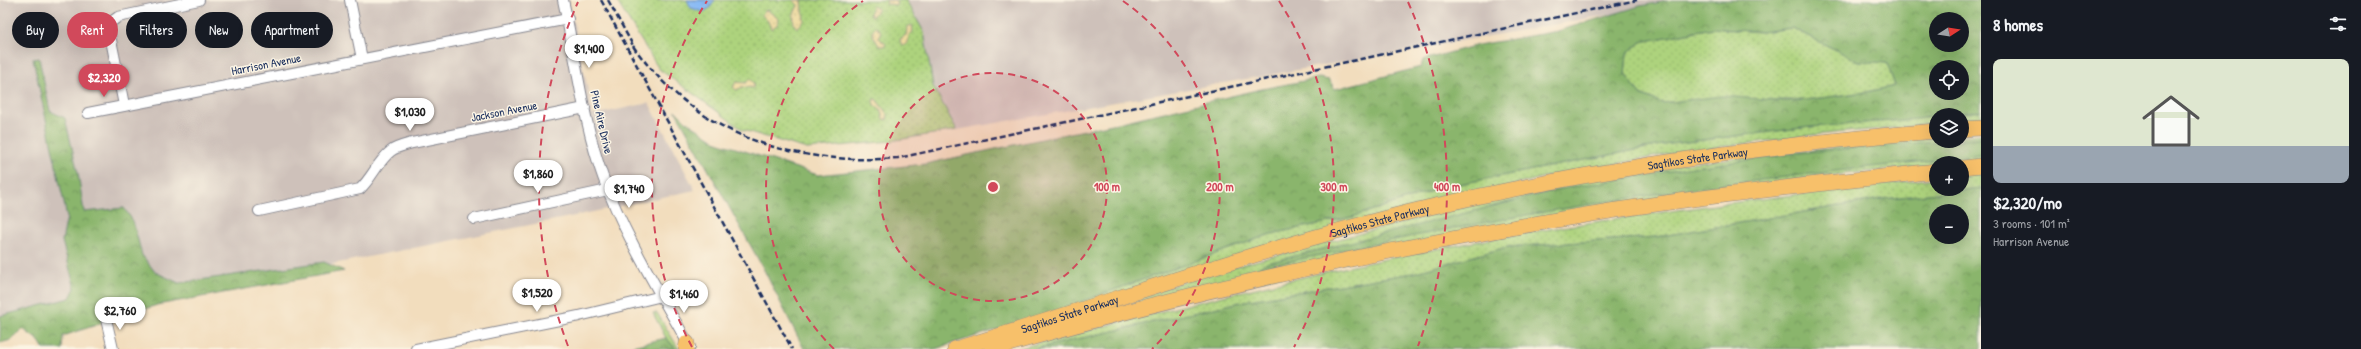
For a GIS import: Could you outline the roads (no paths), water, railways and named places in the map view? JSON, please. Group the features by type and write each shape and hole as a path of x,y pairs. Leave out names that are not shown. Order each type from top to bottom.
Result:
{"highway":[{"path":"1969,129 1981,128"},
{"name":"Sagtikos State Parkway","path":"955,349 1287,246 1480,196 1611,171 1742,150 1810,142 1929,132"},
{"path":"1969,167 1981,166"},
{"name":"Sagtikos State Parkway","path":"992,349 1108,316 1277,275 1486,232 1612,211 1732,194 1929,172"}],"street":[{"path":"124,105 109,30 111,22 118,17 199,0"},
{"path":"350,0 362,59"},
{"name":"Pine Aire Drive","path":"563,0 595,152 608,190 688,347"},
{"name":"Harrison Avenue","path":"88,113 568,19"},
{"name":"Jackson Avenue","path":"259,210 360,189 371,179 383,158 392,150 412,143 585,108"},
{"path":"474,219 608,190"},
{"path":"416,349 579,316 662,296"},
{"path":"106,319 113,349"}],"water":[{"path":"687,0 715,0 710,8 703,12 691,8"}],"railway":[{"path":"601,0 792,349"},
{"path":"608,0 636,51"},
{"path":"633,46 658,77 686,103 717,123 750,139 784,150 821,157 859,159 898,158 1637,0"}]}
